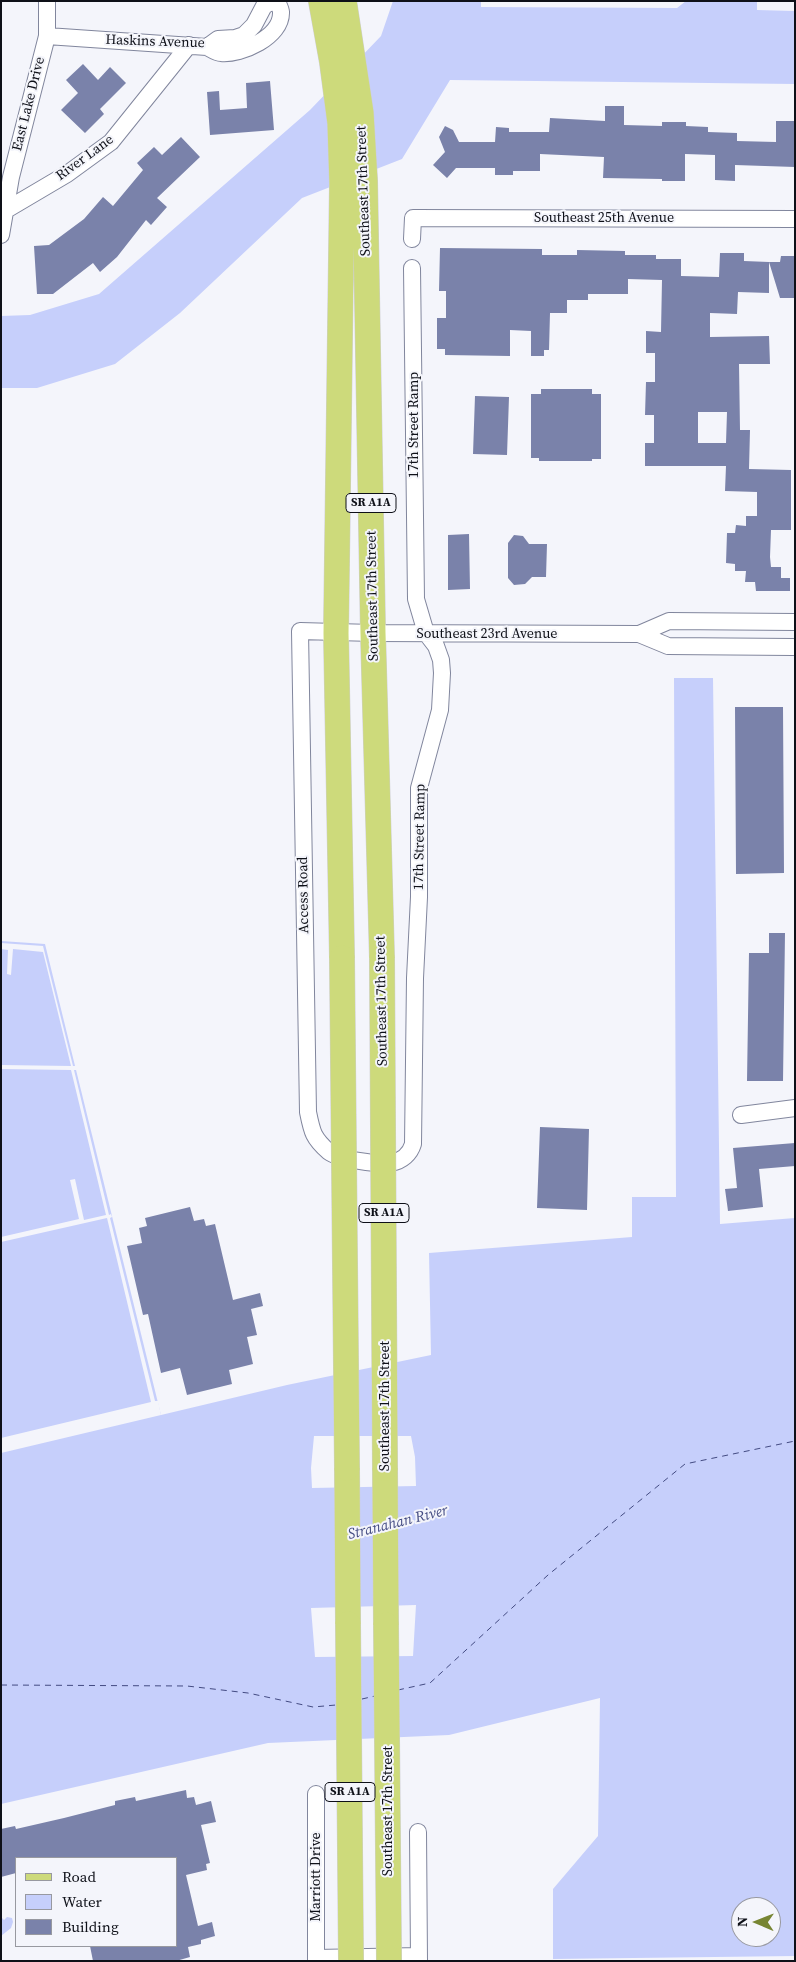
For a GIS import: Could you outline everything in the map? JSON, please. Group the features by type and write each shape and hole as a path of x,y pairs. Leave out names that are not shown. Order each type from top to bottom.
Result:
{"main road":[{"name":"Southeast 17th Street","path":"344,1 361,113 354,182 336,633 342,958 351,1961"},
{"name":"Southeast 17th Street","path":"319,8 332,62 340,123 354,182 373,633 382,958 389,1961"}],"street":[{"name":"East Lake Drive","path":"1,235 11,176 47,36 47,1"},
{"name":"Haskins Avenue","path":"47,36 207,47 218,39 244,35 254,25 264,6 275,1"},
{"name":"River Lane","path":"6,210 67,174 111,142 189,45"},
{"name":"Southeast 25th Avenue","path":"412,239 413,218 795,219"},
{"name":"17th Street Ramp","path":"363,1162 390,1163 406,1156 413,1144 415,978 419,897 419,788 440,710 441,660 426,633 416,599 412,268"},
{"name":"Southeast 23rd Avenue","path":"639,634 669,621 795,622"},
{"path":"794,648 790,634 795,622"},
{"name":"Access Road","path":"336,633 300,631 308,1112 313,1135 331,1154 363,1162"},
{"name":"Southeast 23rd Avenue","path":"336,633 639,634 668,646 794,648"},
{"path":"741,1115 795,1108"},
{"name":"Marriott Drive","path":"316,1794 316,1959"},
{"path":"316,1959 419,1958 418,1832"}],"water":[{"path":"393,1 481,1 481,7 677,8 686,1 757,1 757,10 795,11 795,84 450,80 402,159 302,198 180,313 115,364 37,388 1,388 1,316 30,315 99,294 310,110 381,36"},
{"name":"Stranahan River","path":"674,678 713,678 720,1224 795,1218 795,1956 553,1959 553,1889 598,1836 600,1698 449,1735 268,1743 1,1804 1,941 45,944 161,1415 287,1385 431,1355 429,1253 632,1237 632,1197 676,1197"},
{"path":"1,1917 4,1920 7,1917 12,1918 13,1922 11,1928 1,1936"}],"pier":[{"path":"1,943 43,946 73,1066 76,1066 76,1070 74,1070 109,1215 111,1214 112,1217 110,1218 155,1401 158,1401 161,1415 1,1453 1,1438 151,1402 107,1218 1,1242 1,1237 79,1219 70,1180 75,1179 84,1220 106,1215 71,1070 1,1069 1,1065 71,1066 43,952 13,949 11,975 7,974 8,950 1,949"},
{"path":"314,1436 411,1436 415,1457 416,1486 312,1488 311,1468"},
{"path":"416,1605 413,1656 315,1657 311,1608"}],"building":[{"path":"83,64 98,80 110,67 126,83 100,109 104,114 85,133 61,110 78,93 66,80"},
{"path":"270,81 274,130 210,135 207,92 219,91 220,110 247,108 246,83"},
{"path":"605,106 624,106 624,125 662,126 662,122 686,122 686,126 708,127 708,132 737,133 737,141 776,142 776,121 795,121 795,167 735,165 735,181 715,180 715,155 685,154 685,181 662,181 662,179 603,178 604,157 540,154 540,171 513,171 513,175 495,175 495,168 456,168 447,178 433,165 445,152 439,137 445,126 453,130 459,142 495,142 496,127 509,128 509,132 549,132 550,118 605,121"},
{"path":"181,137 200,157 157,198 167,207 151,225 146,220 117,257 100,272 93,263 53,294 37,294 34,246 49,245 84,219 103,197 113,206 143,170 137,163 154,147 162,155"},
{"path":"440,248 542,249 542,255 577,255 577,250 625,251 625,255 656,255 656,259 681,259 681,276 719,277 720,253 744,253 744,261 769,262 769,293 738,292 737,314 710,313 710,337 769,336 770,364 739,364 740,430 750,430 749,469 791,470 791,530 771,530 770,557 771,567 781,567 781,578 790,578 790,591 756,591 755,582 745,582 746,571 735,571 735,564 726,563 727,533 735,533 736,525 746,526 746,516 757,516 757,492 725,491 726,466 645,466 645,443 654,443 654,415 645,415 646,382 655,382 655,353 646,353 646,331 661,332 662,280 628,279 628,294 588,294 588,300 567,300 567,313 550,313 549,350 544,350 544,356 531,356 531,331 510,330 510,356 445,355 445,349 437,349 437,318 446,318 446,291 439,291","holes":["698,412 727,412 726,443 698,443"]},
{"path":"781,256 795,256 795,298 780,298 769,262 780,262"},
{"path":"541,389 592,389 592,394 601,394 601,459 592,459 592,461 539,461 539,458 531,458 531,394 541,394"},
{"path":"475,396 509,397 507,455 473,454"},
{"path":"469,534 470,589 448,590 448,535"},
{"path":"514,535 523,536 529,544 547,544 546,577 532,577 525,584 514,585 508,578 508,543"},
{"path":"735,707 783,707 784,873 736,874"},
{"path":"769,933 785,933 783,1081 747,1081 749,953 769,953"},
{"path":"540,1127 589,1129 587,1210 537,1208"},
{"path":"795,1143 795,1166 759,1169 763,1207 728,1211 725,1189 737,1188 733,1148"},
{"path":"190,1207 194,1221 204,1219 206,1226 215,1224 233,1300 260,1293 263,1306 251,1309 257,1335 247,1337 253,1364 229,1370 232,1384 187,1395 180,1368 161,1373 148,1314 143,1315 127,1246 142,1243 139,1228 147,1226 145,1218"},
{"path":"186,1790 187,1798 194,1797 196,1805 211,1801 216,1822 201,1825 210,1863 206,1864 207,1870 186,1875 198,1926 212,1922 215,1936 201,1940 201,1944 188,1947 190,1957 176,1961 93,1961 90,1947 178,1947 178,1857 15,1857 15,1873 1,1877 1,1829 15,1826 16,1829 64,1818 115,1805 115,1801 135,1797 136,1801"}],"ferry route":[{"path":"398,1690 430,1683 548,1575 685,1464 795,1441"},
{"path":"1,1685 187,1686 248,1693 313,1707 336,1705"},
{"path":"362,1699 375,1696"}]}
